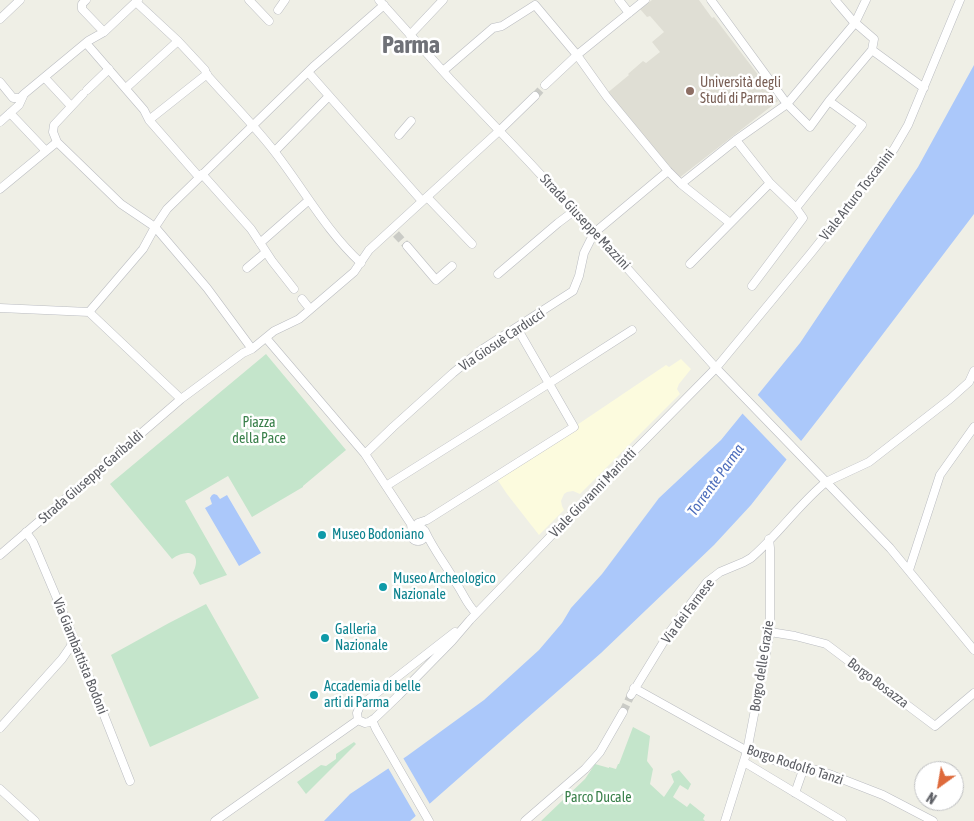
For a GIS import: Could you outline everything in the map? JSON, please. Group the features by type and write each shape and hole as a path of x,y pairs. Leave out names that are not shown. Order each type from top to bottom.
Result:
{"street":[{"path":"0,19 20,0"},
{"path":"86,0 82,4 82,9 104,32"},
{"path":"250,0 269,21"},
{"path":"278,10 285,0"},
{"path":"410,35 443,0"},
{"path":"619,0 629,13"},
{"path":"545,86 576,55 645,0"},
{"path":"711,0 787,104 810,127 829,101 872,50 874,39 834,0"},
{"path":"681,184 736,140 787,104 856,23 866,0"},
{"name":"Viale Arturo Toscanini","path":"716,368 894,149 908,125 960,0"},
{"path":"0,82 13,98 20,98 86,43 104,32 137,1 178,41 225,96 254,126 326,224 360,263"},
{"path":"89,312 143,249 167,209 382,3"},
{"name":"Strada Giuseppe Mazzini","path":"382,3 716,368 890,548 974,650"},
{"path":"443,71 493,28 502,26 535,5 668,171 681,184 730,223"},
{"path":"126,88 178,41"},
{"path":"86,43 126,88 144,110 149,120 244,221 294,289"},
{"path":"872,50 924,88"},
{"path":"109,69 71,106 53,127 57,142 121,204 155,227 207,288 252,349"},
{"path":"308,72 378,151 472,244"},
{"path":"149,120 207,74"},
{"path":"45,78 71,106"},
{"path":"0,122 19,105 24,94"},
{"path":"274,151 329,96"},
{"name":"Strada Giuseppe Garibaldi","path":"0,555 181,399 278,329 296,321 354,272 366,253 394,231 425,199 535,96"},
{"path":"796,208 862,124 829,101"},
{"path":"10,113 46,151"},
{"path":"399,135 412,121"},
{"path":"736,140 770,183 796,208 803,218 752,286"},
{"path":"0,189 57,142"},
{"path":"594,233 668,171"},
{"path":"690,264 770,183"},
{"path":"260,242 309,200"},
{"path":"498,274 574,211"},
{"name":"Via Giosuè Carducci","path":"365,454 453,373 481,350 573,291 579,276 584,253 594,233"},
{"path":"407,246 436,280 452,266"},
{"path":"247,268 266,252"},
{"path":"302,299 310,309"},
{"path":"0,308 89,312 181,399"},
{"path":"413,530 419,522 427,520 574,426 517,328"},
{"path":"386,486 630,331"},
{"path":"266,338 365,454 412,525 413,538 432,545"},
{"name":"Viale Giovanni Mariotti","path":"375,718 716,368"},
{"path":"972,384 974,371"},
{"name":"Via dei Farnese","path":"632,692 669,633 707,582 720,572 748,560 826,482 869,462 950,398 972,384"},
{"path":"909,570 940,475 974,427"},
{"path":"420,540 425,536 423,526 427,520"},
{"path":"413,530 419,527 424,530 471,609 476,613"},
{"name":"Via Giambattista Bodoni","path":"26,532 33,542 72,634 130,781"},
{"name":"Borgo delle Grazie","path":"725,821 747,750 770,632 769,539"},
{"name":"Viale Giovanni Mariotti","path":"368,700 470,620"},
{"name":"Borgo Bosazza","path":"770,632 826,644 935,726 974,693"},
{"path":"0,728 68,651 71,646 72,634"},
{"name":"Borgo Rodolfo Tanzi","path":"632,692 747,750 796,768 816,770 883,796 933,821"},
{"path":"368,700 377,705 379,711 375,718 365,723 358,720 356,715 360,706 368,700"},
{"path":"525,821 585,769 600,752 623,712"},
{"path":"375,718 377,731 429,821"},
{"path":"215,821 358,720"},
{"path":"744,762 842,821"},
{"path":"795,792 802,768"},
{"path":"0,789 35,821"}],"shaded area":[{"name":"Università degli Studi di Parma","path":"652,0 699,0 778,101 679,178 606,94 643,61 646,63 660,52 652,42 664,32 650,16 647,17 640,9"},
{"path":"681,359 691,369 679,384 677,389 680,394 580,494 573,491 564,494 561,501 564,510 539,535 495,476 574,427 666,365 669,367"}],"green space":[{"name":"Piazza della Pace","path":"266,354 346,450 303,487 252,517 228,476 185,501 227,575 200,585 193,573 196,566 195,556 188,553 172,559 110,484"},
{"path":"206,604 259,698 150,747 111,655"},
{"name":"Parco Ducale","path":"633,727 650,736 647,761 653,769 650,784 664,797 674,782 671,774 679,770 691,784 688,790 680,785 673,797 687,807 690,803 705,815 703,819 705,821 541,821 585,779 595,764 616,769"},
{"path":"354,742 356,744 306,794 297,782 321,765 326,766 336,759 336,754"}],"water":[{"name":"Torrente Parma","path":"974,65 974,214 751,505 714,545 601,653 410,821 324,821 350,794 407,756 484,700 539,650 562,623 571,608 602,574 659,498 721,440 800,343 918,167"},
{"path":"214,494 220,499 227,495 261,553 239,566 205,508 212,504 210,498"}],"pier":[{"path":"756,393 803,443 788,461 741,412"},
{"path":"402,756 431,806 417,818 387,766"}],"tunnel":[{"path":"535,96 545,85"},
{"path":"396,234 407,246"},
{"path":"623,712 631,695"}],"place":[{"name":"Università degli Studi di Parma","path":"690,91"},
{"name":"Museo Bodoniano","path":"322,535"},
{"name":"Museo Archeologico Nazionale","path":"383,587"},
{"name":"Galleria Nazionale","path":"325,638"},
{"name":"Accademia di belle arti di Parma","path":"314,695"}],"district":[{"name":"Parma","path":"411,45"}]}
